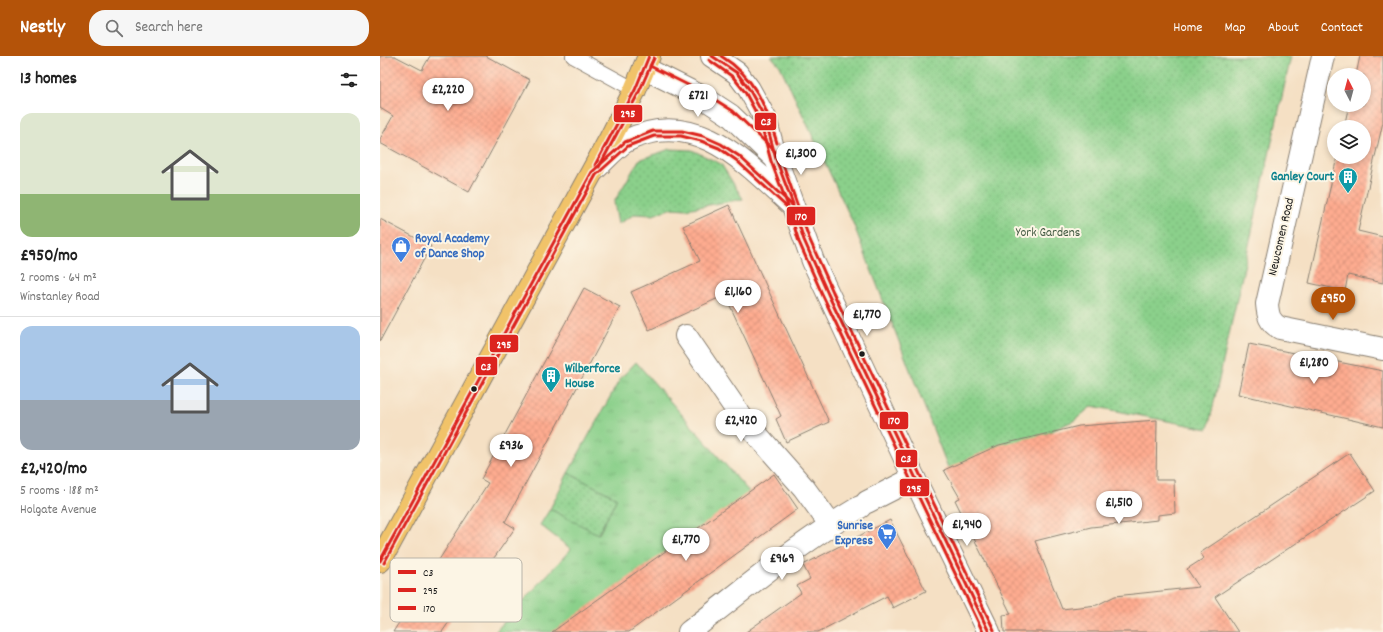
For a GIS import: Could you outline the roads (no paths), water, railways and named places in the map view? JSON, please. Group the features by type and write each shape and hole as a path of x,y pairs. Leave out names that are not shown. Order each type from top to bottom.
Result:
{"highway":[{"path":"380,561 592,172 635,90 647,62"}],"street":[{"path":"712,56 737,73 750,89 765,118 776,159 819,274 914,478 989,632"},
{"name":"Newcomen Road","path":"1323,56 1267,304 1268,315 1272,323 1280,328 1383,349"},
{"path":"647,62 730,115 776,159"},
{"path":"592,172 625,142 653,131 682,131 703,136 727,148 738,156 793,206"},
{"path":"686,336 742,418 804,488 830,524"},
{"path":"689,632 796,548 830,524 864,504 914,478"}],"lane":[{"path":"573,56 635,90"}],"place":[{"name":"Ganley Court","path":"1348,194"},
{"name":"Royal Academy of Dance Shop","path":"401,263"},
{"name":"Wilberforce House","path":"551,393"},
{"name":"Sunrise Express","path":"887,550"}],"park label":[{"name":"York Gardens","path":"1048,233"}]}
